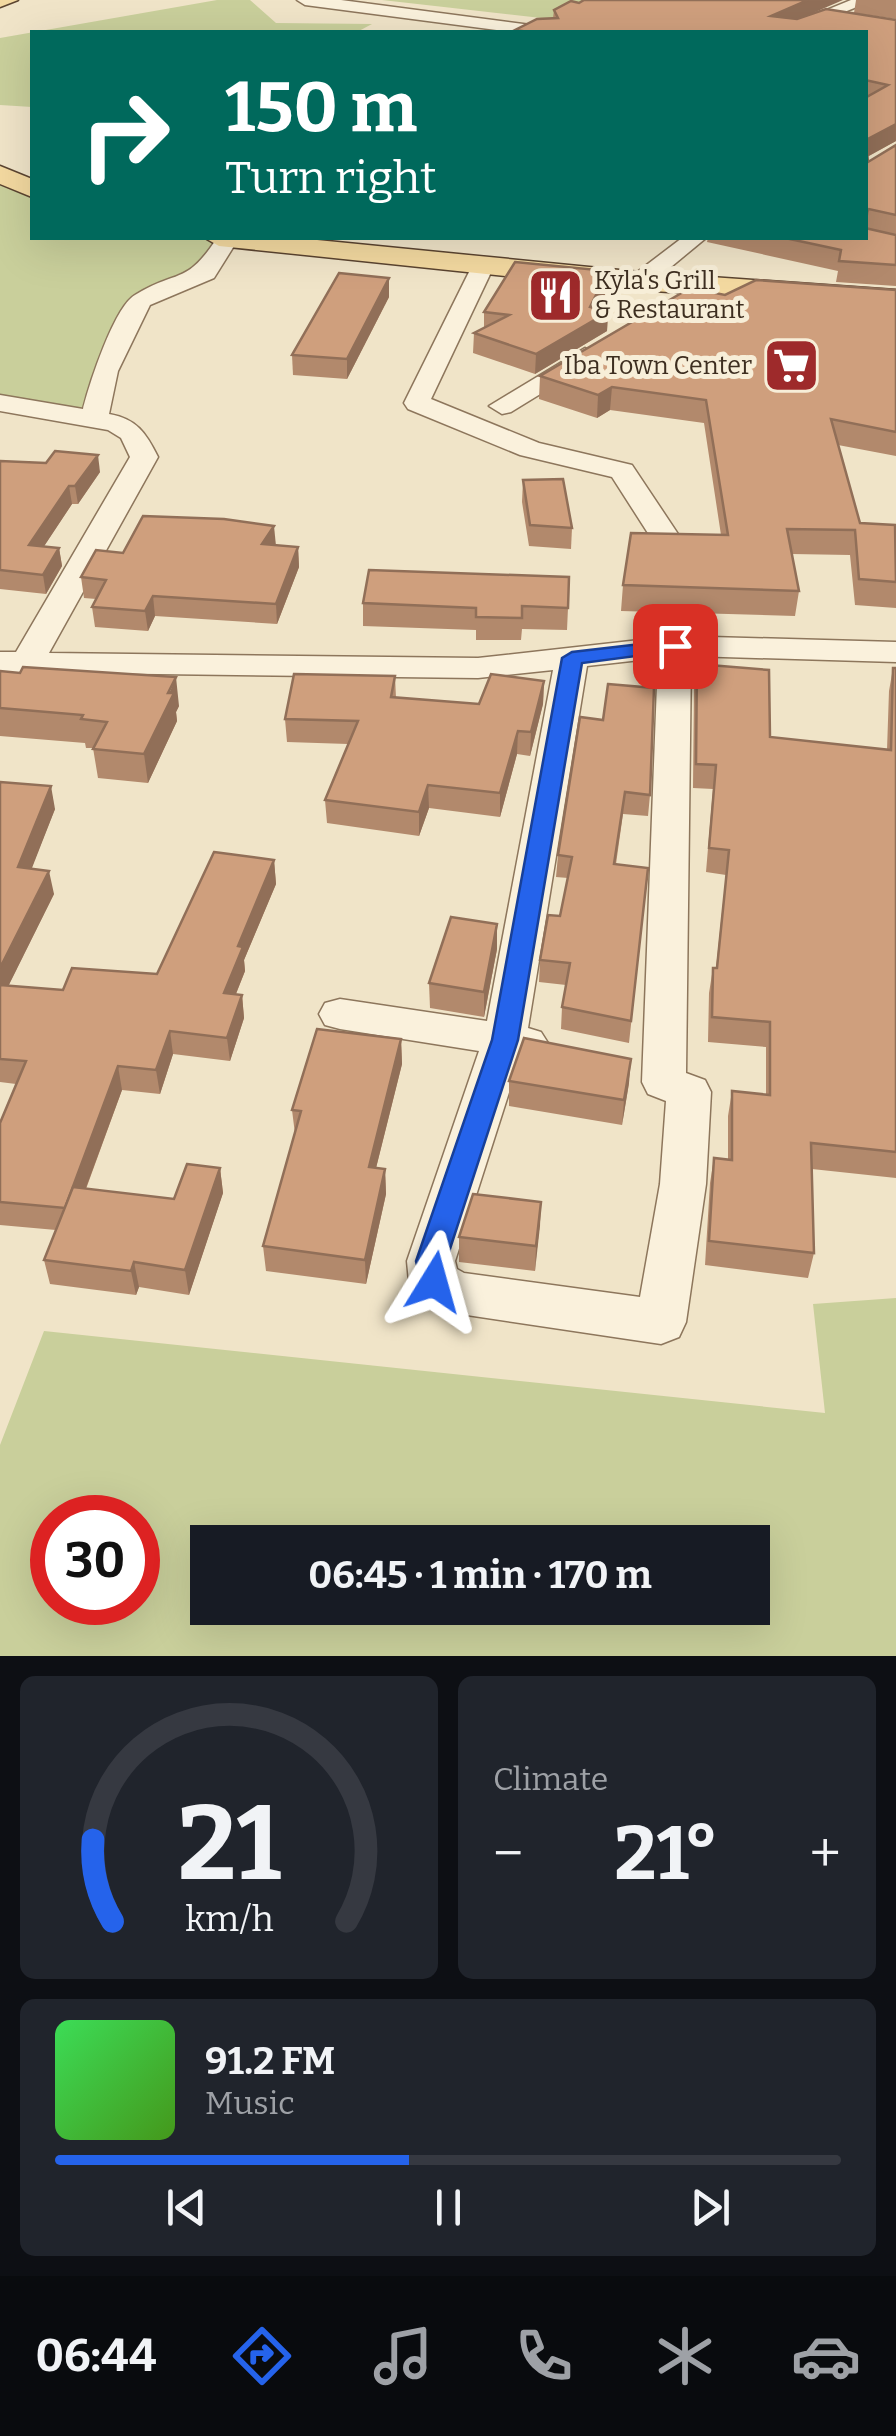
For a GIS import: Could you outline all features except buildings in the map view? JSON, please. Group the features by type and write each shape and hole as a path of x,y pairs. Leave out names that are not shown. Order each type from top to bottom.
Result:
{"main road":[{"path":"0,2 8,0"},
{"path":"0,174 30,188"},
{"path":"246,240 640,281 896,300"}],"street":[{"path":"305,0 531,30"},
{"path":"788,30 866,0"},
{"path":"824,18 860,23"},
{"path":"95,416 104,371 140,301 206,274 227,240"},
{"path":"640,281 692,240"},
{"path":"483,266 456,325 427,373 417,403 530,448 622,471 673,549"},
{"path":"670,306 703,286"},
{"path":"502,406 602,346"},
{"path":"0,403 95,416 116,423 132,434 144,457 14,662"},
{"path":"14,662 478,668 675,646 896,652"},
{"path":"572,658 505,1040 431,1261 434,1282 460,1294 661,1322 683,1184 689,1092 664,1082 675,646"},
{"path":"340,1014 571,1051"},
{"path":"620,1061 664,1074"}],"green space":[{"path":"217,0 250,0 276,23 372,24 361,30 45,30"},
{"path":"382,0 589,0 550,19"},
{"path":"30,32 30,107 0,105 0,38"},
{"path":"0,174 30,188 30,240 226,240 206,273 140,301 95,417 0,404"},
{"path":"896,1298 896,1656 0,1656 0,1445 44,1331 825,1413 813,1304"}],"place":[{"name":"Kyla's Grill & Restaurant","path":"555,295"},
{"name":"Iba Town Center","path":"791,366"}],"route":[{"path":"434,1282 431,1261 505,1040 572,658 675,646"}]}
